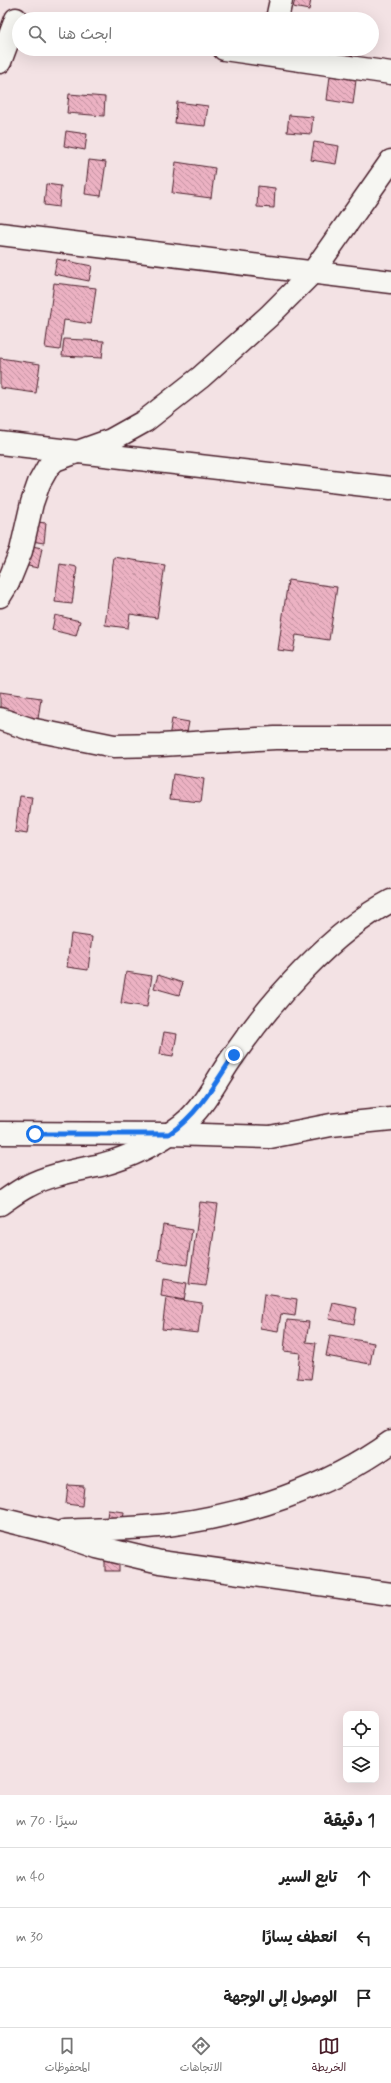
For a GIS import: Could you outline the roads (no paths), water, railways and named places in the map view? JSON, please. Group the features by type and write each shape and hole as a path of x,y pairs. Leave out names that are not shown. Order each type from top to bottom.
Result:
{"street":[{"path":"278,12 281,0"},
{"path":"0,62 12,19"},
{"path":"294,56 391,73"},
{"path":"0,596 8,584 21,551 32,504 39,482 48,467 56,460 111,440 145,421 201,377 269,316 313,272 391,160"},
{"path":"0,235 391,282"},
{"path":"0,443 391,488"},
{"path":"0,719 30,729 114,746 161,745 275,738 391,738"},
{"path":"0,1204 29,1186 131,1156 152,1145 183,1124 207,1098 234,1055 288,986 350,927 382,912 391,901"},
{"path":"0,1134 169,1134 270,1137 330,1125 391,1119"},
{"path":"53,1532 167,1525 243,1510 307,1490 368,1458 391,1442"},
{"path":"0,1519 53,1532 97,1546 160,1562 391,1594"}]}
